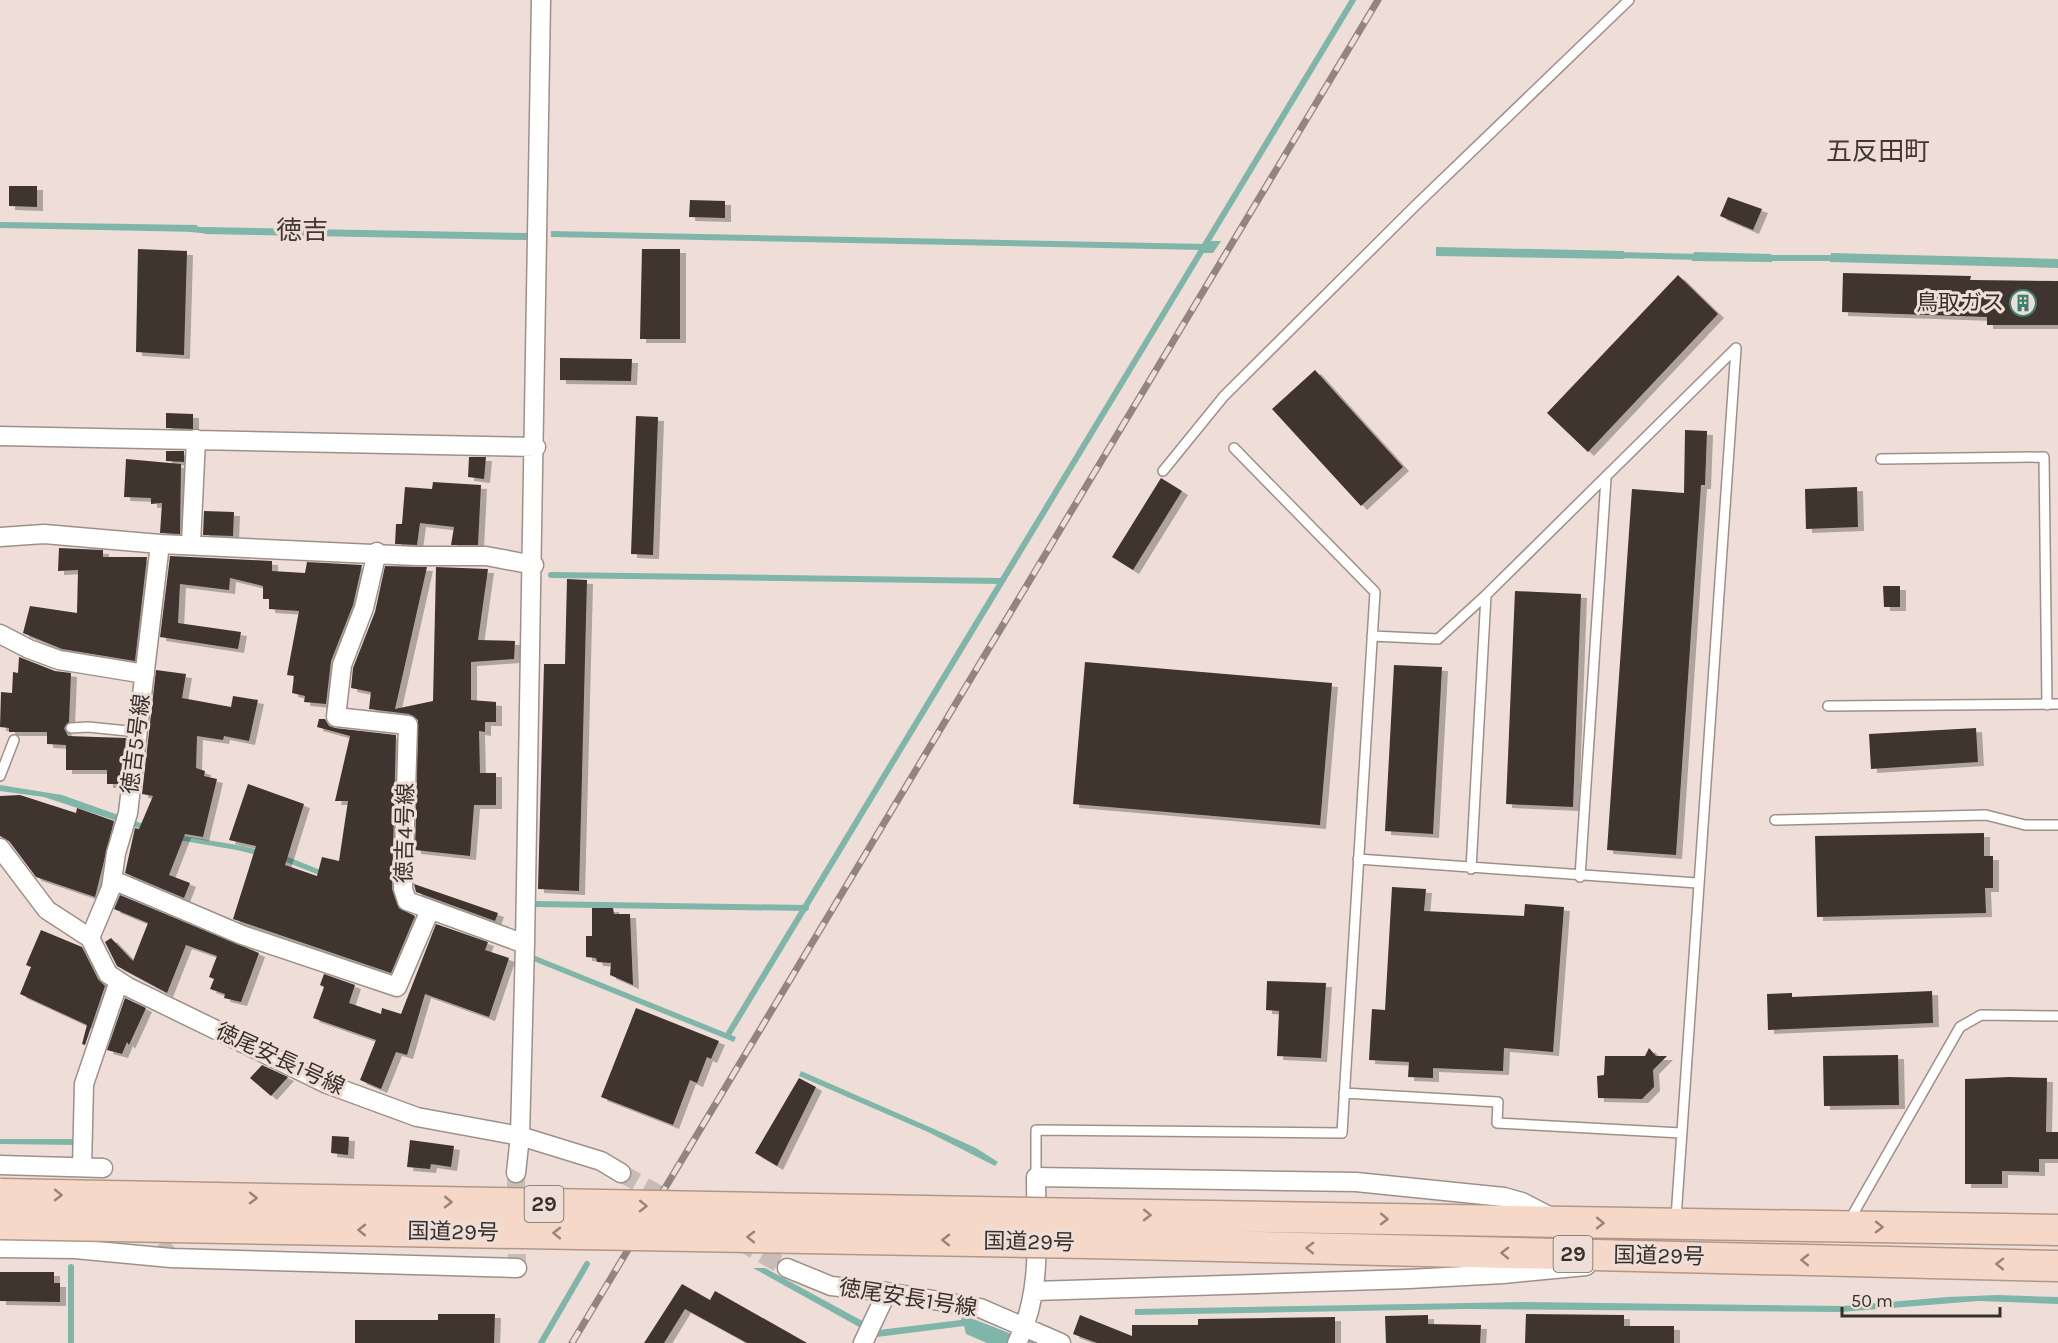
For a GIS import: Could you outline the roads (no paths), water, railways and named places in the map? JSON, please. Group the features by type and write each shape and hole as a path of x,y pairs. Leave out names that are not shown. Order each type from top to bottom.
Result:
{"highway":[{"name":"国道29号","path":"0,1194 1089,1228 1638,1256 2058,1266"},
{"name":"国道29号","path":"0,1224 1089,1228 1559,1222 2058,1230"}],"street":[{"path":"516,1173 520,1136 534,565 541,0"},
{"path":"0,436 536,447"},
{"path":"191,544 196,439"},
{"path":"0,537 44,534 160,544 377,552 416,556 486,556 534,565"},
{"name":"徳吉5号線","path":"90,938 113,880 116,853 128,813 160,544"},
{"name":"徳吉4号線","path":"377,552 364,609 342,664 336,717 408,725 403,889 407,901 525,944"},
{"path":"0,634 36,652 59,660 89,667 145,674"},
{"name":"徳尾安長1号線","path":"0,848 47,909 90,938 108,974 119,981 327,1084 417,1117 520,1136 601,1161 621,1173"},
{"path":"113,880 242,935 397,987 430,910"},
{"path":"82,1167 84,1084 119,981"},
{"path":"0,1165 103,1168"},
{"path":"1021,1336 1034,1291 1037,1264 1036,1177 1279,1180 1392,1185 1504,1197 1522,1202 1559,1222"},
{"path":"0,1248 75,1249 182,1258 517,1268"},
{"path":"1034,1291 1503,1274 1569,1268 1638,1256"},
{"name":"徳尾安長1号線","path":"787,1268 831,1286 887,1292 980,1308 1021,1336 1060,1343"},
{"path":"863,1343 887,1292"}],"lane":[{"path":"1163,471 1232,389 1415,206 1629,0"},
{"path":"1372,636 1438,639 1606,478 1736,348 1697,883 1676,1224"},
{"path":"1036,1177 1035,1130 1342,1133 1375,592 1234,448"},
{"path":"1881,459 2044,457 2047,705"},
{"path":"1580,876 1606,478"},
{"path":"1471,869 1486,595"},
{"path":"1828,706 2058,704"},
{"path":"70,729 88,727 138,732"},
{"path":"0,776 14,740"},
{"path":"1775,820 1986,815 2025,825 2058,825"},
{"path":"1358,860 1697,883"},
{"path":"1845,1227 1883,1156 1960,1027 1981,1015 2058,1016"},
{"path":"1344,1094 1498,1102 1497,1123 1681,1133"}],"water":[{"path":"0,222 197,225 198,232 0,228"},
{"path":"204,227 528,233 528,240 204,234"},
{"path":"551,231 1207,244 1209,241 1221,241 1213,253 1202,253 1203,250 551,237"},
{"path":"1436,247 1624,251 1624,259 1436,256"},
{"path":"1694,252 1771,254 1772,262 1692,261"},
{"path":"1831,253 2058,259 2058,268 1830,262"},
{"path":"0,785 62,795 172,834 243,846 288,857 360,886 357,890 286,862 237,850 172,839 44,797 0,791"},
{"path":"533,955 736,1037 734,1042 531,960"},
{"path":"801,1071 976,1148 998,1162 995,1166 928,1132 799,1076"},
{"path":"0,1139 77,1139 77,1145 0,1144"},
{"path":"753,1268 765,1268 879,1330 961,1320 963,1315 1035,1343 987,1343 966,1334 964,1326 877,1337"},
{"path":"1998,1295 2058,1297 2058,1304 1978,1301 1841,1312 1466,1309 1135,1315 1135,1309 1524,1302 1843,1306"}],"waterway":[{"path":"729,1033 1353,0"},
{"path":"190,229 212,231"},
{"path":"1618,255 1700,257"},
{"path":"1765,258 1838,258"},
{"path":"551,575 1002,581"},
{"path":"536,904 806,908"},
{"path":"541,1343 587,1264"},
{"path":"71,1267 71,1343"}],"tunnel":[{"path":"516,1173 517,1268"},
{"path":"621,1173 674,1203"},
{"path":"144,1222 171,1258"},
{"path":"739,1241 787,1268"}],"railway":[{"path":"572,1343 1378,0"}],"place":[{"name":"鳥取ガス","path":"2023,303"}],"district":[{"name":"五反田町","path":"1878,151"},
{"name":"徳吉","path":"302,230"}]}
